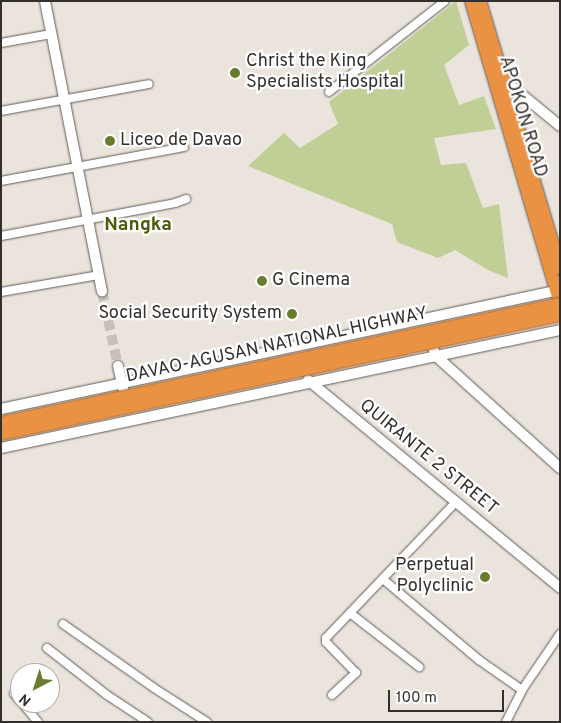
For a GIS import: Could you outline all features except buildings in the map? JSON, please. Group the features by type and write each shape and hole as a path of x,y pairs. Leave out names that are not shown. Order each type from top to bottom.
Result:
{"highway":[{"name":"APOKON ROAD","path":"471,1 559,298"},
{"name":"APOKON ROAD","path":"480,1 560,268"},
{"name":"DAVAO-AGUSAN NATIONAL HIGHWAY","path":"424,326 559,298"},
{"name":"DAVAO-AGUSAN NATIONAL HIGHWAY","path":"2,417 559,298"},
{"name":"DAVAO-AGUSAN NATIONAL HIGHWAY","path":"4,436 560,315"},
{"name":"DAVAO-AGUSAN NATIONAL HIGHWAY","path":"430,350 560,320"},
{"name":"DAVAO-AGUSAN NATIONAL HIGHWAY","path":"2,417 29,413 123,388"},
{"path":"4,436 33,431 28,423 29,413"},
{"path":"2,417 11,426 4,436"}],"street":[{"path":"44,1 62,99 102,291"},
{"path":"329,92 445,1"},
{"path":"1,43 50,34"},
{"path":"489,67 560,126"},
{"path":"1,111 149,84"},
{"path":"1,181 184,147"},
{"path":"1,236 175,204 186,199"},
{"path":"1,292 99,275"},
{"path":"2,417 279,350 424,326 430,350 560,468"},
{"path":"1,448 311,383 430,350 560,330"},
{"name":"QUIRANTE 2 STREET","path":"279,350 311,383 560,588"},
{"path":"118,366 123,388"},
{"path":"332,695 356,673 325,641 456,502"},
{"path":"384,580 479,660 522,690"},
{"path":"350,613 419,667"},
{"path":"63,624 161,693 207,722"},
{"path":"506,722 522,690 560,634"},
{"path":"47,648 107,694 148,722"}],"green space":[{"path":"456,1 469,45 444,65 459,105 484,96 496,129 434,138 441,165 466,163 483,208 499,204 508,278 488,270 455,250 438,258 397,242 392,224 248,166 284,133 300,148 338,124 329,102"}],"tunnel":[{"path":"102,291 118,366"}],"place":[{"name":"Christ the King Specialists Hospital","path":"235,73"},
{"name":"Liceo de Davao","path":"110,141"},
{"name":"G Cinema","path":"262,281"},
{"name":"Social Security System","path":"292,314"},
{"name":"Perpetual Polyclinic","path":"485,577"}],"district":[{"name":"Nangka","path":"138,226"}]}
